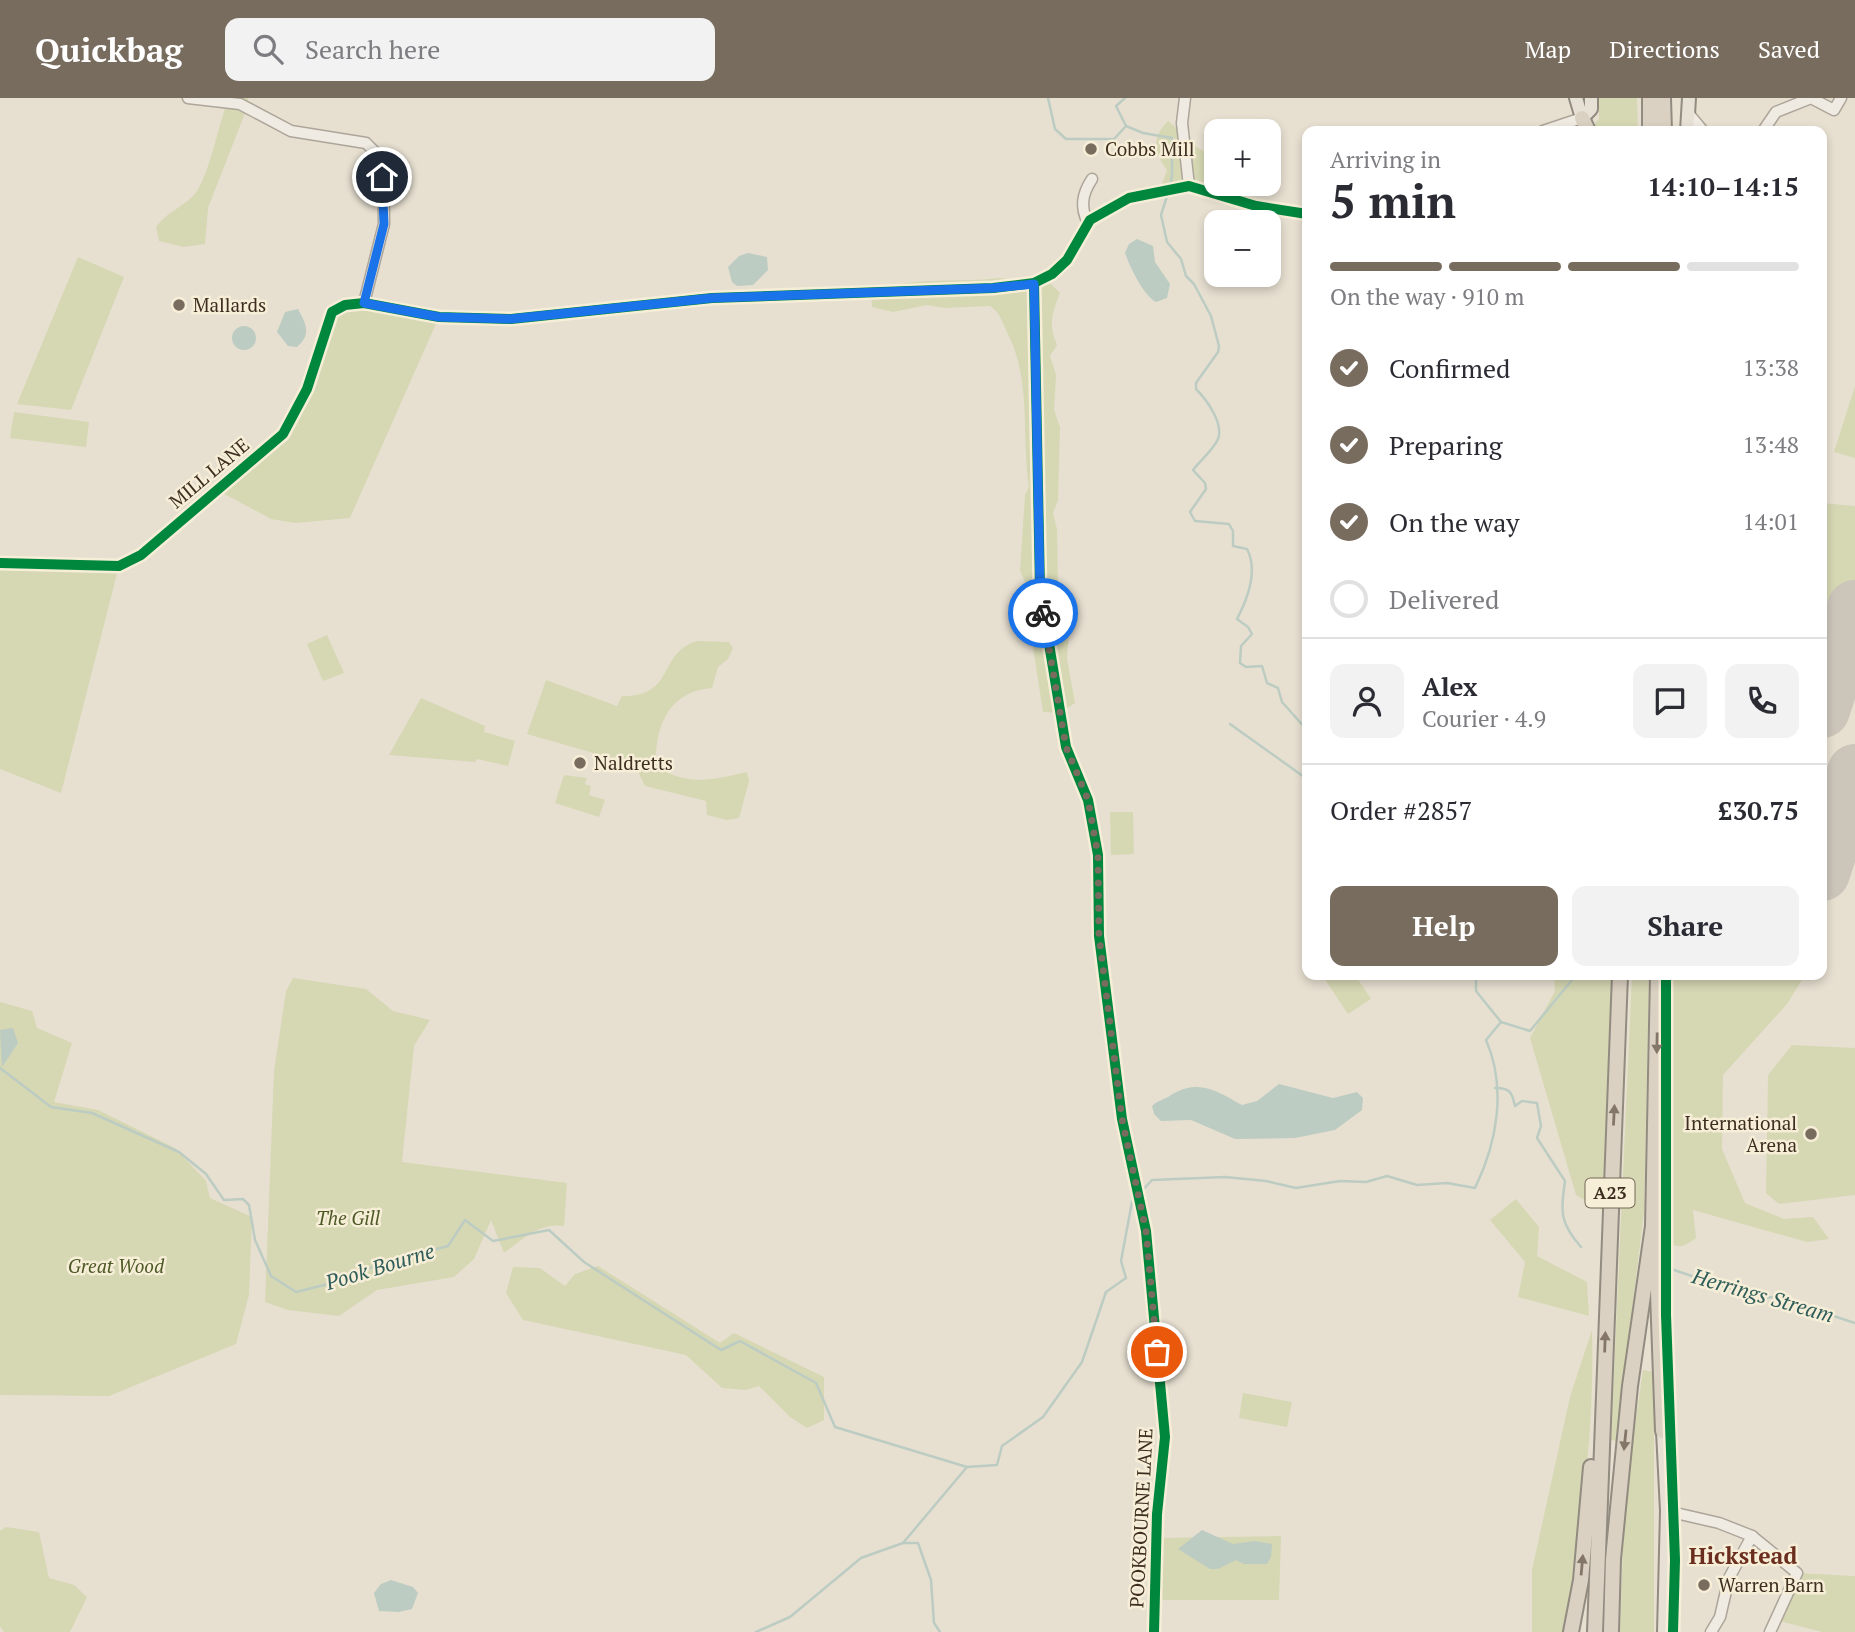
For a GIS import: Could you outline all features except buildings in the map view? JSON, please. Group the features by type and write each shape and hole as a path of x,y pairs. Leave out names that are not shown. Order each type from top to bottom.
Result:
{"highway":[{"path":"1650,98 1650,126"},
{"path":"1663,98 1664,126"},
{"name":"A23","path":"1595,1632 1620,980"},
{"name":"A23","path":"1611,1632 1612,1559 1630,1386 1653,1226 1658,980"},
{"path":"1653,1226 1659,1247 1663,1431"},
{"path":"1572,1632 1581,1580 1595,1429 1602,1410"}],"main road":[{"path":"1581,114 1591,109 1591,98"},
{"path":"1687,126 1689,98"},
{"path":"1663,1431 1667,1511 1664,1632"}],"street":[{"path":"188,98 240,104 291,131 366,143 383,160 384,224 364,303 439,317 510,319 712,298 993,288 1034,284 1067,260 1088,223 1129,198 1189,186 1256,206 1302,213"},
{"path":"1185,98 1182,123 1189,186"},
{"path":"1766,126 1776,112 1811,98 1834,110 1841,98"},
{"path":"1688,113 1699,126"},
{"path":"1557,126 1581,114"},
{"path":"1088,223 1083,209 1083,197 1092,179"},
{"name":"POOKBOURNE LANE","path":"1034,284 1040,589 1066,747 1088,800 1098,855 1099,936 1122,1119 1146,1231 1165,1437 1157,1514 1154,1632"},
{"name":"MILL LANE","path":"0,563 119,566 141,555 283,434 307,388 332,312 345,305 364,303"},
{"path":"1667,1511 1719,1523 1752,1536 1797,1573 1770,1632"},
{"path":"1711,1632 1720,1617 1729,1578 1752,1536"}],"green space":[{"path":"229,98 248,98 247,108 208,208 205,244 183,247 159,241 156,227 193,196 204,178"},
{"path":"1599,98 1637,98 1638,126 1592,126 1599,119"},
{"path":"1168,121 1204,151 1204,191 1192,187 1159,192 1167,170 1156,145"},
{"path":"1222,196 1249,196 1248,204"},
{"path":"78,257 124,277 71,410 17,404"},
{"path":"1000,278 1051,284 1060,293 1052,319 1057,345 1050,356 1056,375 1054,410 1060,427 1058,500 1053,513 1057,529 1058,585 1069,632 1067,659 1075,703 1060,713 1043,712 1033,647 1037,630 1033,603 1020,570 1025,495 1029,487 1023,388 1015,351 1002,321 990,306 945,308 927,305 893,312 872,307 871,292 886,287 917,282"},
{"path":"345,305 439,317 350,518 295,523 271,519 217,490 288,440 332,312"},
{"path":"1855,386 1855,458 1834,452"},
{"path":"14,412 89,422 86,447 10,438"},
{"path":"1827,503 1855,506 1855,608 1827,695"},
{"path":"0,563 119,566 61,793 0,769"},
{"path":"327,635 344,673 323,681 307,644"},
{"path":"698,641 729,642 733,648 728,659 718,667 712,688 685,696 667,713 658,737 656,764 666,772 688,779 711,779 747,772 749,781 739,818 727,820 707,815 706,801 645,786 637,769 625,762 527,734 546,680 617,706 622,696 651,689 659,682 677,654 685,646"},
{"path":"421,698 485,726 484,732 515,741 508,766 477,759 475,762 389,755"},
{"path":"564,775 587,778 585,784 591,786 589,795 605,800 599,817 555,803"},
{"path":"1110,812 1133,812 1134,854 1111,855"},
{"name":"The Gill","path":"293,978 366,989 393,1011 430,1020 414,1046 402,1162 567,1183 564,1226 539,1229 504,1253 491,1220 474,1259 454,1277 377,1290 339,1316 288,1310 265,1302 274,1071 286,991"},
{"path":"1325,980 1358,980 1371,999 1348,1014"},
{"path":"1554,980 1612,980 1602,1210 1576,1195 1530,1038 1555,991"},
{"path":"1632,980 1649,980 1644,1212 1616,1441 1611,1440"},
{"path":"1668,980 1802,980 1787,1004 1723,1075 1722,1149 1745,1203 1784,1219 1813,1217 1829,1239 1807,1242 1693,1210 1696,1238 1682,1246 1667,1241"},
{"name":"Great Wood","path":"0,1002 32,1011 37,1028 72,1043 54,1102 98,1110 175,1148 206,1181 210,1198 252,1217 249,1295 236,1344 109,1396 0,1395"},
{"name":"International Arena","path":"1792,1045 1855,1048 1855,1195 1779,1204 1766,1193 1768,1075"},
{"path":"1516,1199 1539,1227 1537,1256 1587,1282 1589,1316 1518,1297 1525,1262 1490,1220"},
{"path":"598,1266 720,1343 734,1333 824,1377 824,1420 807,1428 790,1417 759,1386 746,1390 722,1388 686,1355 523,1320 506,1293 513,1267 540,1268 565,1286 575,1274"},
{"path":"1592,1330 1589,1443 1576,1558 1563,1632 1532,1632 1532,1570 1570,1397"},
{"path":"1643,1370 1654,1372 1654,1632 1620,1632 1625,1495"},
{"path":"1243,1393 1292,1402 1287,1427 1239,1418"},
{"path":"6,1527 39,1532 49,1578 74,1585 87,1597 70,1632 4,1632 0,1626 0,1531"},
{"path":"1281,1536 1279,1600 1155,1600 1157,1538"},
{"path":"1797,1573 1855,1576 1855,1632 1822,1632 1776,1620"}],"shaded area":[{"path":"1137,239 1153,246 1155,262 1170,284 1167,298 1156,302 1134,273 1125,253 1129,244"},
{"path":"748,253 767,257 768,270 753,285 737,286 732,282 728,267 739,256"},
{"path":"298,309 305,324 305,338 297,347 288,346 277,332 285,312"},
{"path":"244,326 253,329 256,338 253,347 244,350 235,347 232,338 235,329"},
{"path":"13,1028 18,1043 2,1067 0,1030"},
{"path":"1279,1084 1333,1098 1357,1092 1363,1098 1362,1110 1335,1130 1295,1138 1235,1139 1191,1120 1161,1121 1154,1114 1152,1106 1190,1087 1216,1091 1242,1105 1257,1101"},
{"path":"1202,1530 1233,1544 1255,1541 1272,1544 1271,1557 1267,1564 1244,1564 1236,1560 1218,1569 1210,1569 1178,1549"},
{"path":"391,1580 413,1587 418,1593 412,1609 399,1612 379,1611 374,1593 381,1584"}],"waterway":[{"name":"Herrings Stream","path":"1048,98 1055,129 1066,139 1114,139 1126,126"},
{"path":"1125,98 1116,106 1126,126"},
{"name":"Herrings Stream","path":"1126,126 1143,133 1172,138 1170,187"},
{"name":"Herrings Stream","path":"1168,193 1161,215 1167,242 1181,259 1186,276 1194,284 1211,316 1219,346 1218,352 1196,383 1196,389 1216,419 1219,433 1213,447 1193,470 1205,483 1206,489 1190,512 1195,521 1229,524 1233,531 1233,546 1247,549 1252,575 1237,619 1248,627 1252,634 1241,646 1240,663 1246,667 1262,666 1267,683 1278,688 1282,702 1302,724"},
{"path":"1230,724 1302,775"},
{"name":"Herrings Stream","path":"1476,980 1476,991 1501,1022"},
{"path":"1501,1022 1530,1031 1572,980"},
{"name":"Pook Bourne","path":"1140,1193 1152,1180 1225,1177 1266,1181 1296,1188 1340,1181 1366,1182 1387,1176 1417,1185 1447,1183 1475,1188 1489,1153 1497,1115 1496,1077 1486,1040 1501,1022"},
{"name":"Pook Bourne","path":"0,1068 51,1107 92,1113 179,1152 206,1174 224,1200 243,1199 249,1205 255,1240 271,1276 296,1292 344,1280 381,1263 448,1246 465,1220 493,1241 549,1230 584,1262 721,1350 740,1341 816,1383 835,1427 967,1467 997,1465 1002,1446 1043,1417 1082,1362 1106,1292 1126,1278 1121,1261 1135,1198"},
{"name":"Herrings Stream","path":"1495,1088 1510,1092 1515,1106 1522,1101 1537,1103 1541,1126 1537,1138 1565,1181 1563,1216 1581,1247"},
{"name":"Herrings Stream","path":"1671,1269 1757,1298 1776,1297 1855,1323"},
{"name":"Pook Bourne","path":"940,1632 934,1623 931,1580 918,1543 903,1543 967,1467"},
{"path":"756,1632 790,1617 861,1558 903,1543"}],"runway":[{"path":"1827,695 1855,608"},
{"path":"1827,858 1855,772"}],"cycle path":[{"path":"0,563 119,566 141,555 283,434 307,389 332,312 345,305 364,303 439,317 511,319 712,298 993,288 1034,283 1052,274 1067,260 1090,220 1129,198 1189,186 1256,206 1302,213"},
{"path":"1034,283 1040,589 1066,747 1088,800 1098,855 1099,936 1122,1119 1146,1231 1165,1437 1157,1514 1154,1632"},
{"path":"1666,980 1666,1315 1675,1560 1673,1632"}],"way so far":[{"path":"1043,613 1066,747 1088,800 1098,855 1099,936 1122,1119 1146,1231 1157,1352"}],"place":[{"name":"Cobbs Mill","path":"1091,149"},
{"name":"Mallards","path":"179,305"},
{"name":"Naldretts","path":"580,763"},
{"name":"International Arena","path":"1811,1134"},
{"name":"Warren Barn","path":"1704,1585"}],"district":[{"name":"Hickstead","path":"1743,1556"}],"route":[{"path":"382,177 384,224 364,303 439,317 510,319 564,316 600,309 712,298 993,288 1034,284 1040,589 1043,613"}]}
